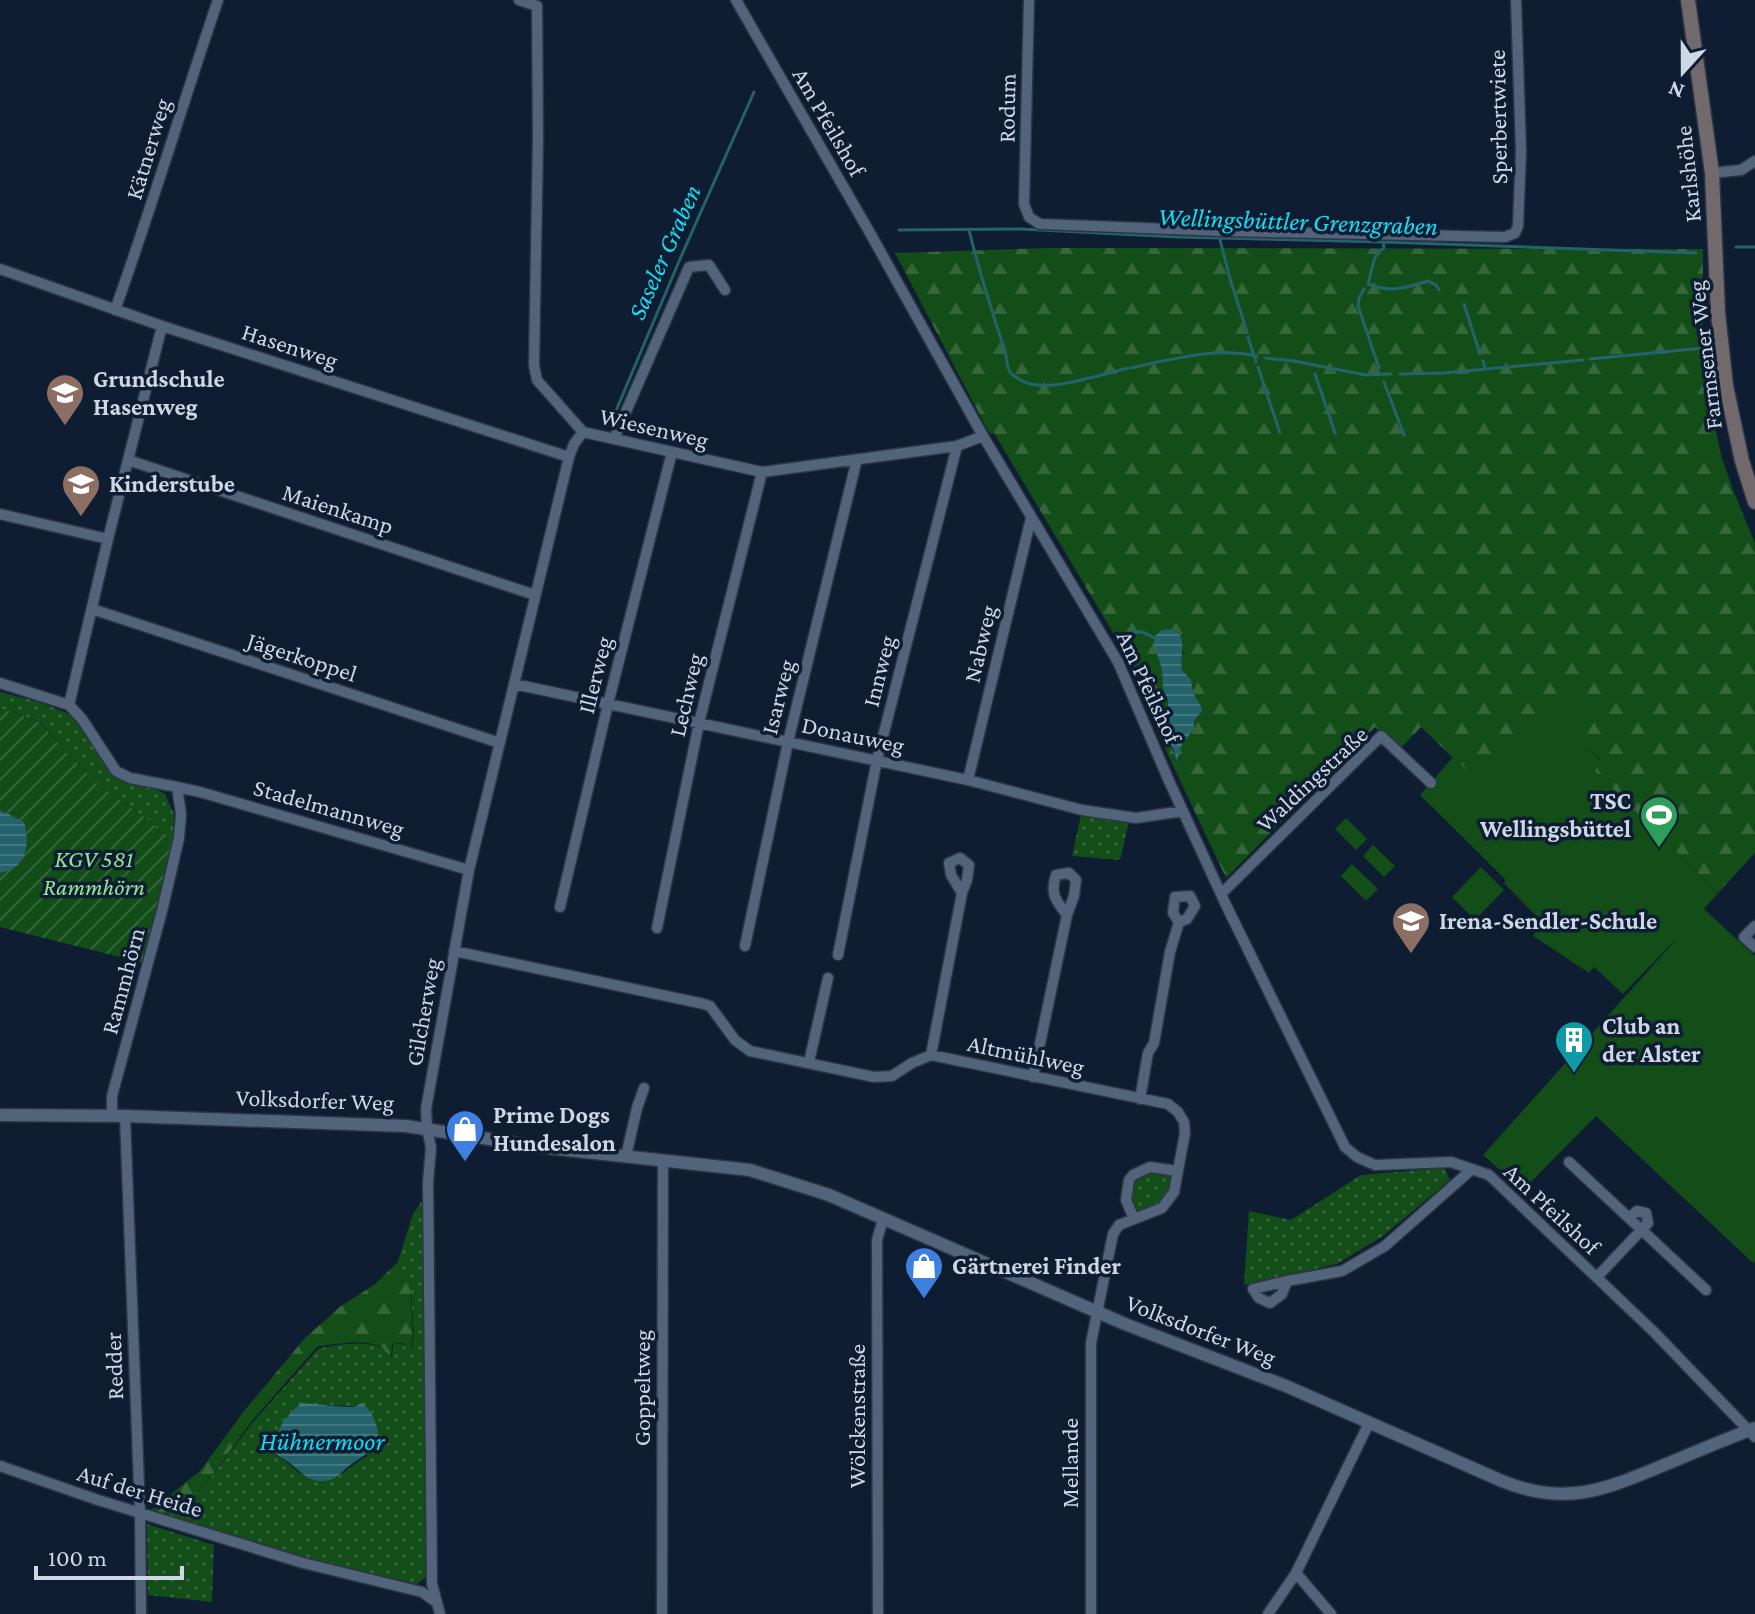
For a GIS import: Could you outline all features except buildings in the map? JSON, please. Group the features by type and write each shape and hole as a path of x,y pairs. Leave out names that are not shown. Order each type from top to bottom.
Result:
{"main road":[{"name":"Karlshöhe","path":"1688,0 1712,173 1716,249"},
{"name":"Farmsener Weg","path":"1716,249 1718,313 1726,386 1742,461 1754,496"}],"street":[{"name":"Kätnerweg","path":"115,310 218,0"},
{"name":"Wiesenweg","path":"519,0 537,6 534,365 537,380 583,432 762,472 957,446 983,436"},
{"name":"Am Pfeilshof","path":"736,0 983,436 1118,662 1221,894 1345,1147 1357,1157 1375,1165 1451,1162 1489,1175 1655,1333 1753,1432"},
{"name":"Rodum","path":"1029,0 1024,204 1029,217 1040,224 1505,237 1515,233"},
{"name":"Sperbertwiete","path":"1515,233 1518,226 1521,151 1516,0"},
{"path":"1712,173 1741,170 1755,161"},
{"path":"614,439 689,267 709,265 725,290"},
{"name":"Hasenweg","path":"0,269 162,326 569,457"},
{"path":"69,705 162,326"},
{"name":"Gilcherweg","path":"440,1614 432,1584 428,1182 431,1148 426,1109 469,870 569,457 583,432"},
{"name":"Innweg","path":"838,955 877,760 957,446"},
{"name":"Illerweg","path":"560,907 672,452"},
{"name":"Isarweg","path":"745,946 788,742 857,459"},
{"name":"Maienkamp","path":"128,460 535,595"},
{"name":"Lechweg","path":"657,928 699,723 762,472"},
{"path":"0,514 108,539"},
{"path":"0,523 13,517"},
{"name":"Nabweg","path":"968,780 1031,518"},
{"name":"Jägerkoppel","path":"92,609 500,743"},
{"path":"0,683 69,705 82,719 116,771 130,778 177,787"},
{"name":"Donauweg","path":"514,684 968,780 1082,810 1136,818 1183,811"},
{"name":"Waldingstraße","path":"1221,894 1381,736 1431,783"},
{"name":"Stadelmannweg","path":"177,787 469,870"},
{"name":"Rammhörn","path":"118,1116 112,1096 179,838 181,814 177,787"},
{"path":"931,1055 962,893"},
{"path":"1033,1077 1067,915"},
{"path":"1140,1099 1179,922"},
{"path":"1755,926 1744,937 1755,947"},
{"name":"Altmühlweg","path":"454,951 696,1001 710,1006 735,1040 750,1051 874,1077 892,1076 931,1055 1168,1104 1184,1122 1185,1133 1174,1192 1162,1208 1119,1225 1113,1234 1096,1312"},
{"path":"809,1062 828,978"},
{"path":"626,1156 644,1088"},
{"name":"Volksdorfer Weg","path":"0,1115 262,1120 427,1128 517,1144 750,1170 829,1195 1096,1312 1286,1386 1512,1485 1542,1493 1580,1493 1607,1487 1753,1432"},
{"name":"Redder","path":"118,1116 140,1513 141,1614"},
{"name":"Goppeltweg","path":"662,1614 663,1161"},
{"name":"Am Pfeilshof","path":"1569,1162 1706,1290"},
{"path":"1134,1219 1126,1200 1129,1180 1133,1175 1150,1167 1177,1171"},
{"path":"1287,1281 1342,1271 1385,1246 1471,1170"},
{"name":"Wölckenstraße","path":"878,1614 877,1240 883,1219"},
{"name":"Am Pfeilshof","path":"1597,1277 1642,1230"},
{"name":"Mellande","path":"1091,1614 1089,1363 1096,1312"},
{"path":"1268,1614 1296,1573 1369,1423"},
{"name":"Auf der Heide","path":"0,1466 303,1563 422,1592 446,1614"},
{"path":"1296,1573 1331,1614"}],"green space":[{"path":"1049,248 1703,249 1703,343 1713,418 1721,455 1755,543 1755,853 1718,893 1594,771 1601,760 1575,737 1478,782 1421,727 1399,750 1375,727 1226,878 1115,636 994,433 990,434 895,253","holes":["1162,630 1179,633 1183,652 1182,670 1200,714 1194,721 1194,729 1182,744 1178,762 1164,731 1168,700 1163,689 1156,646"]},
{"path":"1567,690 1594,718 1576,737 1601,761 1595,771 1718,893 1704,909 1755,956 1753,1263 1596,1116 1523,1190 1483,1155 1682,933 1623,994 1594,967 1589,973 1533,936 1542,922 1504,883 1506,880 1420,795 1453,757 1478,781"},
{"path":"0,692 67,713 80,722 110,770 124,781 165,794 174,814 173,847 151,822 100,786 41,722 0,708"},
{"name":"KGV 581 Rammhörn","path":"0,708 40,722 100,786 151,822 173,847 144,963 0,927 0,873 3,873 7,813 0,810"},
{"path":"1081,815 1129,822 1120,860 1072,856"},
{"path":"1346,818 1367,839 1356,850 1335,829"},
{"path":"1373,845 1395,866 1384,877 1363,856"},
{"path":"1352,864 1378,889 1366,901 1341,876"},
{"path":"1481,867 1504,890 1475,920 1452,897"},
{"path":"1444,1168 1450,1180 1383,1236 1337,1264 1244,1285 1249,1211 1291,1220 1361,1175"},
{"path":"1152,1171 1173,1177 1161,1200 1139,1214 1131,1197 1132,1187 1139,1178"},
{"path":"426,1195 427,1576 417,1584 313,1560 159,1515 202,1489 253,1422 318,1349 369,1344 383,1349 392,1358 393,1344 412,1348 410,1277 397,1264 413,1214","holes":["304,1402 356,1407 367,1456 330,1479 314,1479 300,1473 277,1456 273,1443 277,1441 280,1426"]},
{"path":"397,1263 410,1276 411,1348 402,1343 392,1344 391,1358 382,1348 369,1343 317,1347 252,1421 202,1489 165,1512 158,1514 150,1511 200,1471 244,1411 305,1338 341,1306 374,1285"},
{"path":"147,1524 214,1545 212,1602 148,1595"}],"water":[{"path":"1162,630 1171,630 1181,636 1182,670 1191,680 1193,693 1202,708 1194,721 1194,729 1182,745 1177,763 1164,731 1168,700 1154,643 1155,636"},
{"path":"0,810 24,822 27,839 21,861 9,871 0,873"},
{"name":"Hühnermoor","path":"303,1402 345,1407 355,1407 361,1403 370,1411 377,1427 374,1447 332,1479 318,1481 306,1476 272,1448 282,1424"}],"waterway":[{"name":"Saseler Graben","path":"607,426 754,92"},
{"name":"Wellingsbüttler Grenzgraben","path":"899,230 1021,229 1177,237 1696,253"},
{"path":"969,230 1012,374 1031,384 1053,385 1128,368"},
{"path":"1220,240 1232,286"},
{"path":"1368,284 1375,259 1384,248 1383,242"},
{"name":"Wellingsbüttler Grenzgraben","path":"1736,247 1755,247"},
{"path":"1368,284 1398,288 1428,281 1439,290"},
{"path":"1233,288 1247,332"},
{"path":"1364,289 1358,306 1379,368"},
{"path":"1464,304 1480,354"},
{"path":"1248,337 1256,362"},
{"path":"1590,359 1704,348"},
{"path":"1131,368 1210,353 1257,356"},
{"path":"1265,358 1366,375 1391,374"},
{"path":"1400,374 1583,360"},
{"path":"1483,361 1485,369"},
{"path":"1258,367 1280,433"},
{"path":"1315,374 1335,433"},
{"path":"1384,382 1404,435"},
{"path":"1118,638 1136,632 1154,638"}],"place":[{"name":"Grundschule Hasenweg","path":"65,427"},
{"name":"Kinderstube","path":"81,518"},
{"name":"TSC Wellingsbüttel","path":"1659,849"},
{"name":"Irena-Sendler-Schule","path":"1411,955"},
{"name":"Club an der Alster","path":"1574,1074"},
{"name":"Prime Dogs Hundesalon","path":"465,1163"},
{"name":"Gärtnerei Finder","path":"924,1300"}]}
